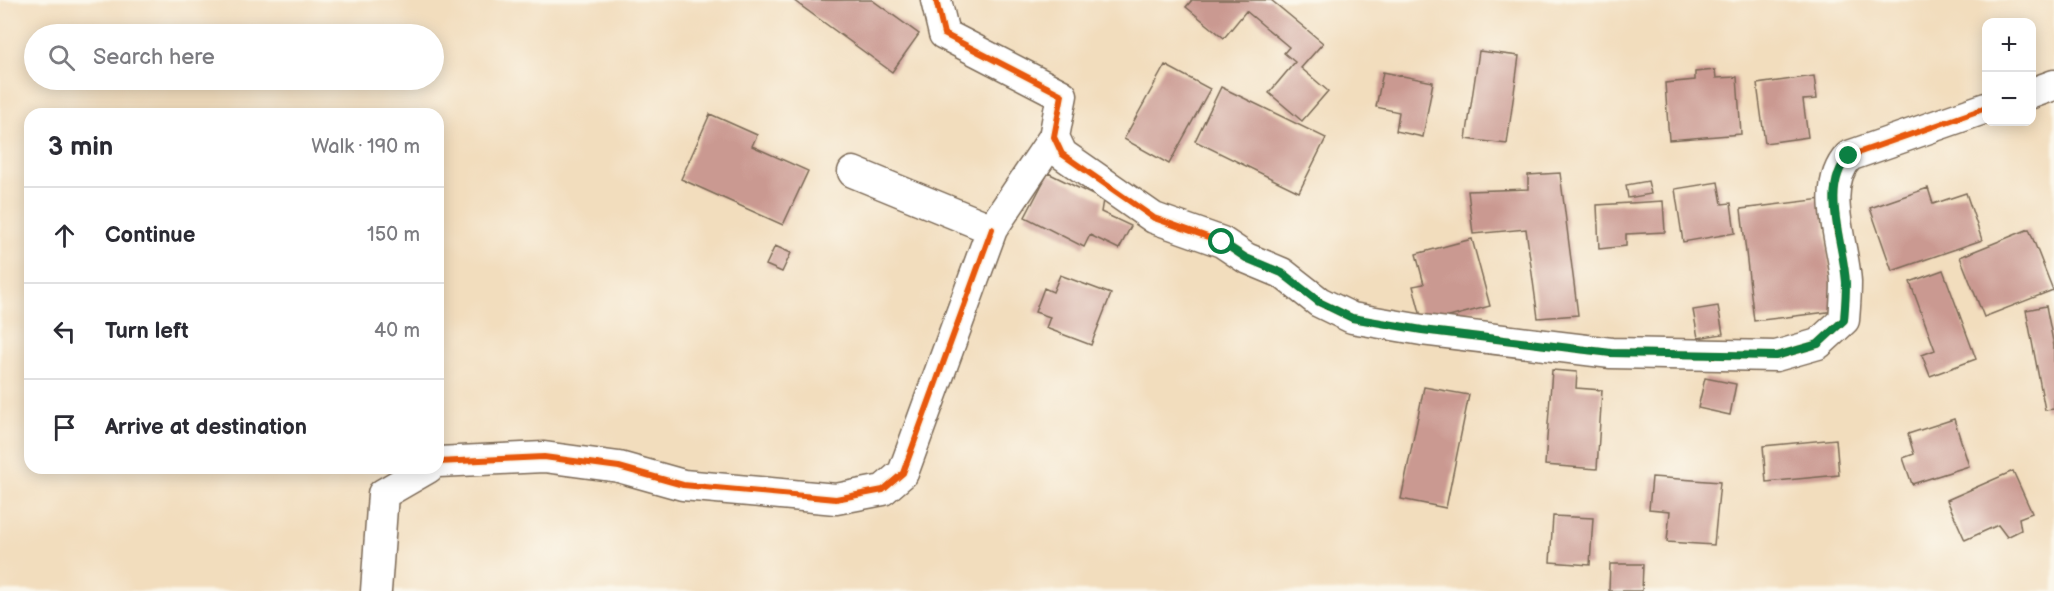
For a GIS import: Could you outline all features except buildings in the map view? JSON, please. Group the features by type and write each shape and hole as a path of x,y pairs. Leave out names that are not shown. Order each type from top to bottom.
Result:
{"street":[{"path":"444,462 544,457 619,467 683,485 836,499 882,490 903,473 992,229 1054,136 1062,95 944,34 936,0"},
{"path":"2036,91 2054,85"},
{"path":"1054,136 1062,154 1154,218 1222,242 1246,258 1282,273 1319,302 1352,318 1422,330 1611,353 1776,356 1818,344 1844,320 1846,282 1834,191 1838,167 1849,156 1982,109"},
{"path":"853,172 992,229"},
{"path":"376,591 383,494 418,474"}],"cycle path":[{"path":"936,0 944,34 1062,95 1054,137 1062,154 1154,218 1222,242 1246,258 1282,273 1319,302 1352,318 1422,330 1611,353 1776,356 1818,344 1844,320 1846,282 1834,200 1840,169 1849,156 1982,109"},
{"path":"444,462 544,457 619,467 683,485 836,499 883,490 903,473 992,229"}],"route":[{"path":"1222,242 1246,258 1282,273 1319,302 1352,318 1422,330 1611,353 1776,356 1818,344 1844,320 1846,282 1834,191 1838,167 1849,156"}]}
